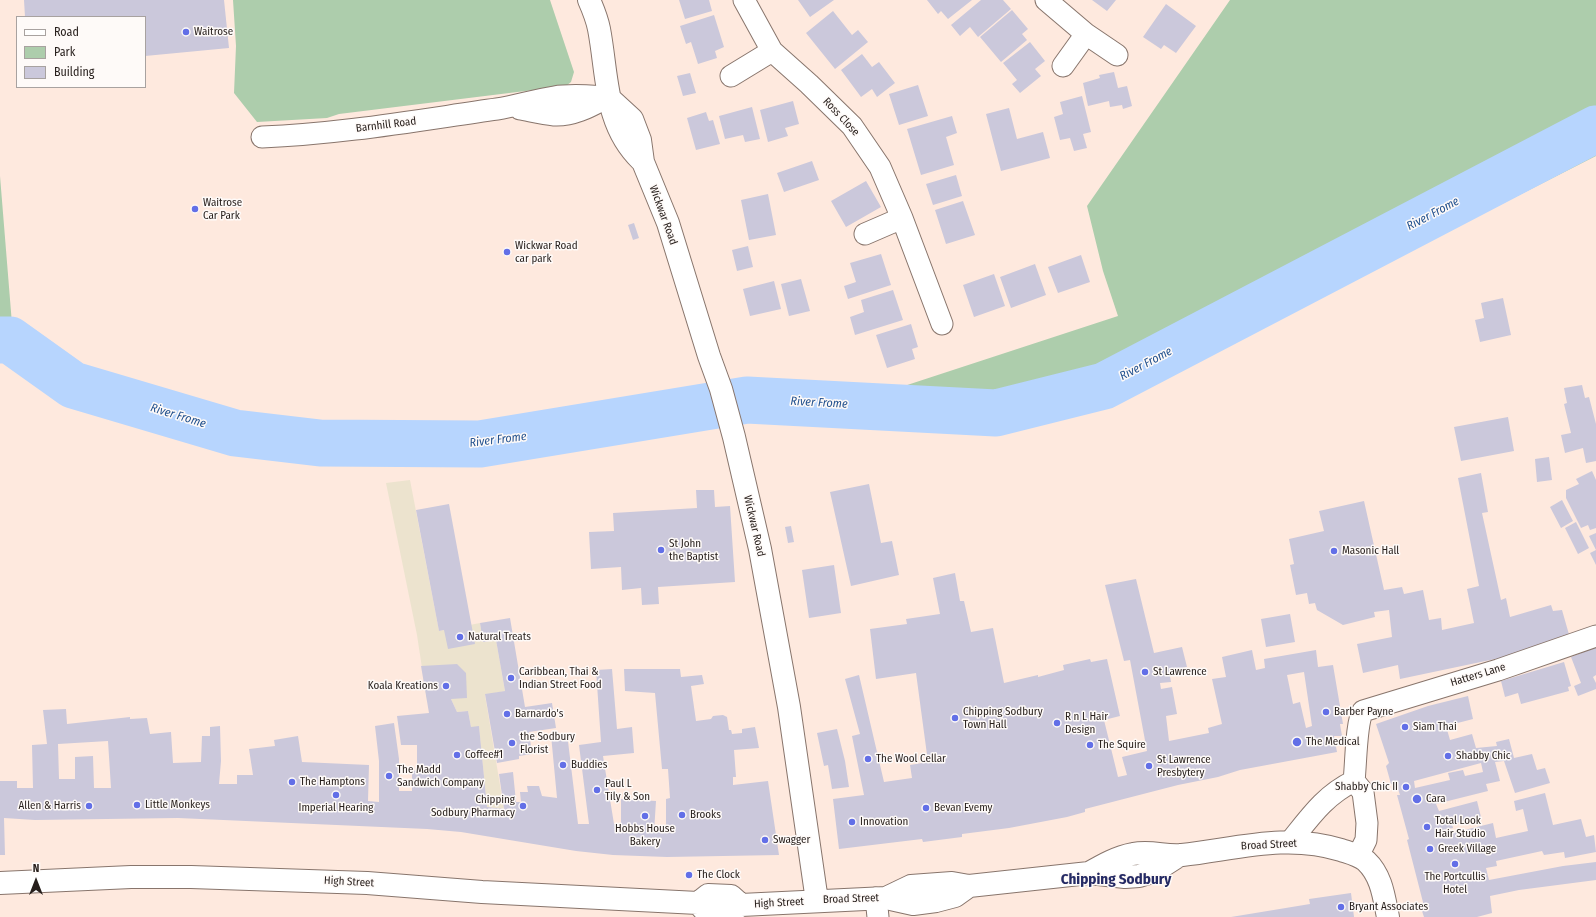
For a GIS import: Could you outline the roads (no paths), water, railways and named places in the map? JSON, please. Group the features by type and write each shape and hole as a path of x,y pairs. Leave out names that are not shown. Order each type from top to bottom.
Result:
{"main road":[{"name":"Wickwar Road","path":"589,0 599,27 608,97 621,134 631,150 643,162 668,223 734,434 760,549 789,707 817,901"},
{"name":"Broad Street","path":"817,901 880,904 911,886 952,884 969,886 1089,873 1125,877 1139,876 1155,871 1180,855 1239,846 1290,842 1310,843 1358,856"},
{"path":"1358,856 1366,861 1376,872 1381,884 1388,917"},
{"name":"High Street","path":"0,883 131,877 206,877 367,883 482,892 698,903 708,895 718,895 731,896 741,905 817,901"}],"street":[{"name":"Ross Close","path":"744,0 772,51 809,84 852,126 880,167 902,218 942,324"},
{"path":"1046,0 1086,34 1117,55"},
{"path":"1063,66 1086,34"},
{"path":"731,76 772,51"},
{"name":"Barnhill Road","path":"262,137 379,126 509,107 559,97 579,95 608,97"},
{"path":"865,234 902,218"},
{"name":"Hatters Lane","path":"1354,781 1361,715 1367,709 1498,670 1596,636"},
{"path":"1290,842 1318,807 1340,788 1354,781 1363,792 1367,823 1366,840 1358,856"}],"waterway":[{"name":"River Frome","path":"0,340 10,340 73,385 235,433 320,443 480,444 747,400 996,413 1104,386 1596,129"}],"place":[{"name":"Waitrose","path":"186,32"},
{"name":"Waitrose Car Park","path":"195,209"},
{"name":"Wickwar Road car park","path":"507,252"},
{"name":"St John the Baptist","path":"661,550"},
{"name":"Masonic Hall","path":"1334,551"},
{"name":"Natural Treats","path":"460,637"},
{"name":"St Lawrence","path":"1145,672"},
{"name":"Caribbean, Thai & Indian Street Food","path":"511,678"},
{"name":"Koala Kreations","path":"446,686"},
{"name":"Barber Payne","path":"1326,712"},
{"name":"Barnardo's","path":"507,714"},
{"name":"Chipping Sodbury Town Hall","path":"955,718"},
{"name":"R n L Hair Design","path":"1057,723"},
{"name":"Siam Thai","path":"1405,727"},
{"name":"The Medical","path":"1297,742"},
{"name":"the Sodbury Florist","path":"512,743"},
{"name":"The Squire","path":"1090,745"},
{"name":"Coffee#1","path":"457,755"},
{"name":"Shabby Chic","path":"1448,756"},
{"name":"The Wool Cellar","path":"868,759"},
{"name":"Buddies","path":"563,765"},
{"name":"St Lawrence Presbytery","path":"1149,766"},
{"name":"The Madd Sandwich Company","path":"389,776"},
{"name":"The Hamptons","path":"292,782"},
{"name":"Shabby Chic II","path":"1406,787"},
{"name":"Paul L Tily & Son","path":"597,790"},
{"name":"Imperial Hearing","path":"336,795"},
{"name":"Cara","path":"1417,799"},
{"name":"Little Monkeys","path":"137,805"},
{"name":"Allen & Harris","path":"89,806"},
{"name":"Chipping Sodbury Pharmacy","path":"523,806"},
{"name":"Bevan Evemy","path":"926,808"},
{"name":"Brooks","path":"682,815"},
{"name":"Hobbs House Bakery","path":"645,816"},
{"name":"Innovation","path":"852,822"},
{"name":"Total Look Hair Studio","path":"1427,827"},
{"name":"Swagger","path":"765,840"},
{"name":"Greek Village","path":"1430,849"},
{"name":"The Portcullis Hotel","path":"1455,864"},
{"name":"The Clock","path":"689,875"},
{"name":"Bryant Associates","path":"1341,907"}],"district":[{"name":"Chipping Sodbury","path":"1116,880"}]}
